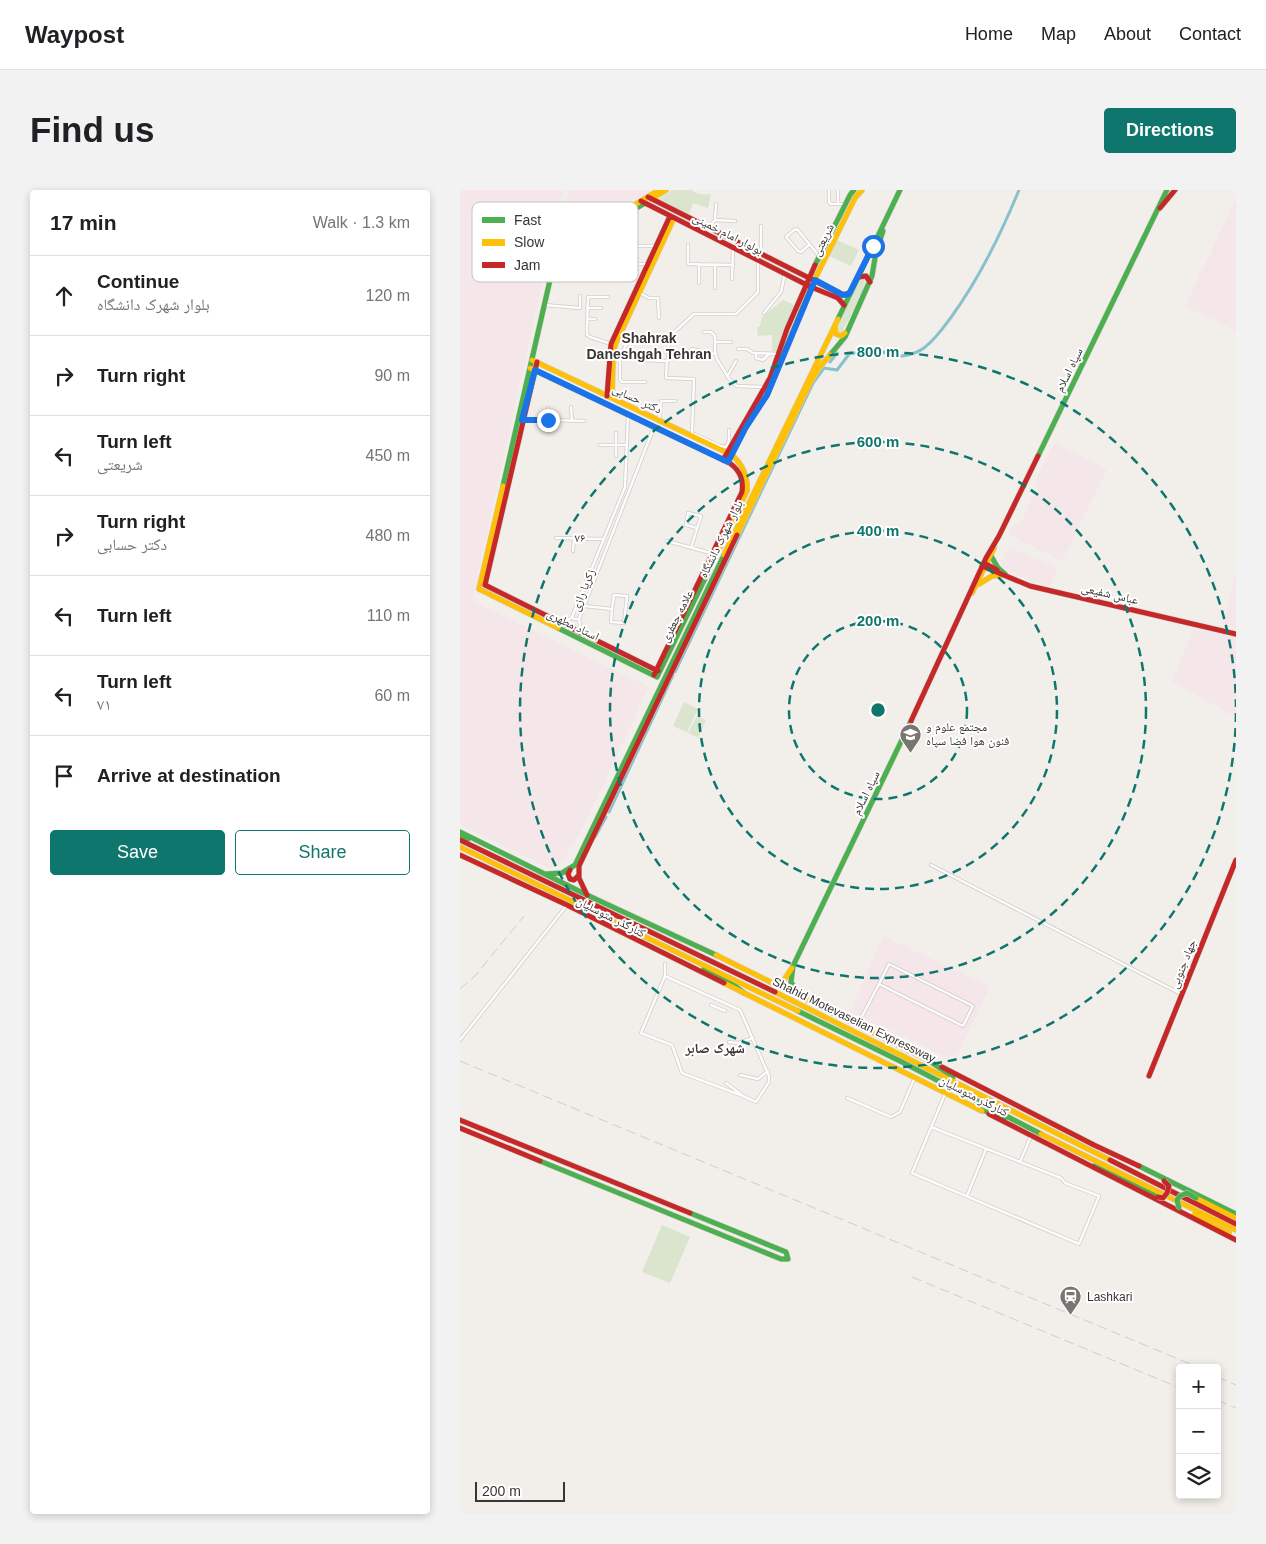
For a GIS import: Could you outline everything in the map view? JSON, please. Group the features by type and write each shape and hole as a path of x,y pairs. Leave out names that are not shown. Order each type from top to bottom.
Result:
{"main road":[{"path":"650,198 659,190"},
{"path":"638,204 666,190"},
{"name":"شریعتی","path":"726,461 767,395 820,257 854,190"},
{"name":"شریعتی","path":"812,279 855,198 862,190"},
{"name":"بلوار شهرک دانشگاه","path":"578,876 579,866 602,812 856,279 901,190"},
{"name":"بلوار شهرک دانشگاه","path":"570,870 575,865 602,812 810,383 819,368 840,344 847,332 870,282 878,244 901,190"},
{"name":"سپاه اسلام","path":"776,986 780,985 793,966 969,597 1167,190"},
{"name":"سپاه اسلام","path":"1156,212 1175,190"},
{"name":"بولوار امام خمینی","path":"650,198 843,295 849,294"},
{"path":"638,205 642,202"},
{"name":"بولوار امام خمینی","path":"642,202 809,286 838,298 844,305"},
{"path":"610,397 611,344 656,246 672,217"},
{"path":"610,397 616,360 615,345 672,217"},
{"path":"856,279 865,275 870,282"},
{"path":"499,515 535,361 549,282"},
{"name":"شریعتی","path":"730,454 748,415 766,387 787,329 809,286"},
{"path":"836,323 835,332 837,335 841,336 847,332"},
{"path":"787,329 792,332"},
{"name":"دکتر حسابی","path":"535,361 730,454"},
{"name":"دکتر حسابی","path":"532,369 726,461"},
{"name":"علامه جعفری","path":"657,674 747,491 748,484 742,464 730,454"},
{"name":"علامه جعفری","path":"715,555 743,486 739,470 726,461"},
{"name":"استاد مطهری","path":"499,515 485,583 486,586 582,633 657,674"},
{"name":"استاد مطهری","path":"499,515 480,591 657,674"},
{"name":"سپاه اسلام","path":"969,597 976,587 999,536"},
{"path":"976,587 988,578 1004,575 991,556"},
{"name":"عباس شفیعی","path":"985,565 1030,586 1236,633"},
{"name":"کنارگذر متوسلیان","path":"460,834 587,895 653,924 1236,1214"},
{"name":"Shahid Motevaselian Expressway","path":"460,840 561,890 646,928 979,1093 1236,1224"},
{"name":"Shahid Motevaselian Expressway","path":"460,847 900,1061 1236,1230"},
{"name":"کنارگذر متوسلیان","path":"460,855 567,905 1236,1238"},
{"name":"جهاد جنوبی","path":"1149,1076 1236,860"},
{"path":"544,874 559,874 570,870"},
{"path":"570,870 568,874 570,879 574,880 578,876 587,895"},
{"path":"685,956 744,993"},
{"path":"793,966 791,982 800,997"},
{"path":"924,1058 979,1093"},
{"path":"979,1109 1026,1126"},
{"path":"460,1120 786,1252 788,1258 781,1259 460,1128"},
{"path":"1056,1149 1158,1197 1163,1198 1167,1193 1169,1186 1164,1181 1098,1147"},
{"path":"548,1164 551,1156"},
{"path":"1236,1218 1187,1193 1178,1198 1179,1208 1236,1238"},
{"path":"708,1229 711,1221"}],"street":[{"path":"838,190 838,204"},
{"path":"829,191 829,202 831,204 846,203"},
{"path":"708,228 715,220 716,204"},
{"path":"715,220 735,221"},
{"path":"761,226 761,254"},
{"path":"809,245 801,252 798,251 786,237 797,229 820,257"},
{"path":"688,245 688,264 733,265"},
{"path":"638,246 656,246"},
{"path":"732,279 733,248"},
{"path":"729,430 729,441 726,447 692,433 694,379 666,378 669,336 694,314 736,314 758,292 758,260"},
{"path":"638,264 648,264"},
{"path":"699,264 699,283"},
{"path":"715,288 716,264"},
{"path":"764,314 781,292 785,274"},
{"path":"638,292 649,298 658,298 659,318"},
{"path":"544,306 580,308 580,296"},
{"path":"608,297 588,297 587,335 611,344"},
{"path":"587,308 601,308"},
{"path":"587,319 595,319"},
{"path":"632,332 616,360 620,361 620,379 622,382 645,382"},
{"path":"704,332 711,332 715,336 716,354 720,366 727,377 737,386 766,387"},
{"path":"642,342 669,342"},
{"path":"715,342 731,342"},
{"path":"687,358 687,352 692,349 716,354"},
{"path":"738,350 747,349 756,353 779,354"},
{"path":"756,353 756,358 763,360 769,354"},
{"path":"640,360 667,360"},
{"path":"727,377 736,360"},
{"path":"659,421 661,401 675,401"},
{"path":"571,407 572,421"},
{"path":"548,408 548,420"},
{"name":"زکریا رازی","path":"628,414 625,487 572,617 574,620 579,619 632,474 654,427"},
{"path":"520,419 584,421"},
{"path":"616,433 616,456"},
{"path":"600,445 627,445"},
{"path":"626,474 632,474"},
{"path":"691,548 701,516 688,513 686,525 697,528"},
{"name":"۷۶","path":"556,538 604,539"},
{"path":"574,538 574,551"},
{"path":"668,541 715,555"},
{"path":"602,545 606,547"},
{"path":"581,595 587,597"},
{"path":"614,595 627,596 624,623 611,622 612,609 614,595"},
{"path":"584,606 612,609"},
{"path":"559,622 567,621 572,617"},
{"path":"579,619 582,633"},
{"path":"931,865 1181,994"},
{"path":"460,1040 567,905"},
{"path":"665,964 665,976 641,1033 672,1045 682,1073 756,1102 769,1082 768,1071 740,1010 665,976"},
{"path":"857,1024 889,964 973,1006 963,1026 879,984"},
{"path":"718,1010 721,1002"},
{"path":"712,1005 718,1010 725,1011"},
{"path":"729,1042 738,1043 753,1038"},
{"path":"740,1075 758,1079 768,1071"},
{"path":"847,1098 891,1117 900,1112 915,1077"},
{"path":"726,1083 743,1096"},
{"path":"932,1127 1099,1196 1079,1244 912,1173 946,1093"},
{"path":"1020,1162 1030,1136"},
{"path":"967,1196 986,1148"}],"shaded area":[{"path":"460,190 563,190 560,202 472,202 472,282 543,282 472,601 649,687 582,829 559,866 549,868 460,824"},
{"path":"569,190 651,190 631,202 566,202"},
{"path":"1236,200 1236,331 1185,306"},
{"path":"1054,443 1107,469 1062,561 1009,535 1014,524 1019,526 1038,486 1034,484"},
{"path":"1009,547 1058,569 1050,586 1032,582 1000,566"},
{"path":"1236,571 1236,628 1223,625"},
{"path":"1194,629 1236,637 1236,717 1172,681"},
{"path":"884,936 990,987 959,1052 948,1058 850,1011"}],"green space":[{"path":"672,190 692,190 698,194 711,194 708,208 693,203 689,214 657,200"},
{"path":"837,240 859,250 851,266 829,256"},
{"path":"865,278 860,297 843,330 838,332 837,324 859,279"},
{"path":"783,300 796,306 781,335 778,352 772,351 772,335 758,336 757,328 760,326 762,317"},
{"path":"684,702 698,709 687,732 673,726"},
{"path":"697,716 706,720 698,738 688,733"},
{"path":"662,1225 690,1237 670,1283 642,1272"}],"waterway":[{"path":"675,672 813,383 824,368 837,370 850,353 880,354 885,352 891,357 909,355 924,348 936,337 981,271 1019,190"},
{"path":"830,362 837,353"},
{"path":"609,812 673,675"},
{"path":"595,837 606,817"}],"railway":[{"path":"460,989 475,976 524,916"},
{"path":"460,1061 1190,1364"},
{"path":"912,1277 1176,1386"},
{"path":"1221,1379 1236,1385"},
{"path":"1221,1402 1236,1408"}],"traffic: fast":[{"path":"815,265 854,190"},
{"path":"838,319 900,190"},
{"path":"1038,456 1167,190"},
{"path":"638,207 645,203"},
{"path":"830,355 845,337 872,276 876,252 883,231"},
{"path":"503,486 550,282"},
{"path":"546,874 562,873 575,865 724,555"},
{"path":"558,628 657,677 716,556"},
{"path":"991,556 998,568 1005,574"},
{"path":"799,995 791,982 793,966 911,721"},
{"path":"460,832 587,895 716,955"},
{"path":"460,836 468,839"},
{"path":"704,969 744,993"},
{"path":"798,1011 1041,1134"},
{"path":"925,1058 953,1077"},
{"path":"979,1109 1005,1118"},
{"path":"540,1161 781,1259 788,1259 786,1252 690,1213"},
{"path":"1094,1166 1158,1197"},
{"path":"1139,1166 1236,1214"},
{"path":"1179,1208 1177,1200 1180,1196 1187,1193 1196,1198"}],"traffic: slow":[{"path":"638,203 659,190"},
{"path":"651,199 666,190"},
{"path":"728,462 746,427 767,395 811,287 855,198 862,190"},
{"path":"612,398 615,345 674,218"},
{"path":"724,555 838,319"},
{"path":"835,328 836,334 841,336 845,333"},
{"path":"737,535 810,383 830,355"},
{"path":"532,360 732,455 736,459 746,476 747,491 716,556"},
{"path":"530,368 728,462"},
{"path":"503,486 479,589 558,628"},
{"path":"972,593 994,548"},
{"path":"979,584 992,576 1003,575"},
{"path":"460,847 798,1011"},
{"path":"716,955 926,1059"},
{"path":"778,985 782,983 792,968"},
{"path":"724,983 982,1111"},
{"path":"775,992 1110,1160"},
{"path":"1041,1134 1236,1230"},
{"path":"1196,1198 1236,1218"},
{"path":"1194,1215 1229,1233"}],"traffic: jam":[{"path":"1160,208 1175,190"},
{"path":"648,197 843,295 849,293"},
{"path":"641,201 811,287 838,298 844,305"},
{"path":"607,396 611,344 670,216"},
{"path":"723,460 770,378 787,329 815,265"},
{"path":"859,277 866,276 870,282"},
{"path":"537,362 485,585 658,671"},
{"path":"911,721 986,558 999,536 1038,456"},
{"path":"654,675 742,492 740,475 728,462"},
{"path":"587,895 579,878 579,866 737,535"},
{"path":"984,563 997,570"},
{"path":"982,566 1030,586 1236,634"},
{"path":"460,840 775,992"},
{"path":"460,855 567,905 724,983"},
{"path":"1149,1076 1236,860"},
{"path":"570,870 568,874 570,879 574,880 578,876"},
{"path":"942,1067 1139,1166"},
{"path":"989,1114 1236,1240"},
{"path":"460,1120 690,1213"},
{"path":"460,1128 540,1161"},
{"path":"1110,1160 1236,1224"},
{"path":"1158,1197 1163,1198 1167,1193 1169,1186 1164,1181"}],"place":[{"name":"مجتمع علوم و فنون هوا فضا سپاه","path":"910,753"},
{"name":"Lashkari","path":"1071,1316"}],"district":[{"name":"Shahrak Daneshgah Tehran","path":"649,346"},
{"name":"شهرک صابر","path":"715,1048"}],"route":[{"path":"548,420 522,420 535,370 728,462 746,427 767,395 815,280 843,295 849,294 873,246"}]}
